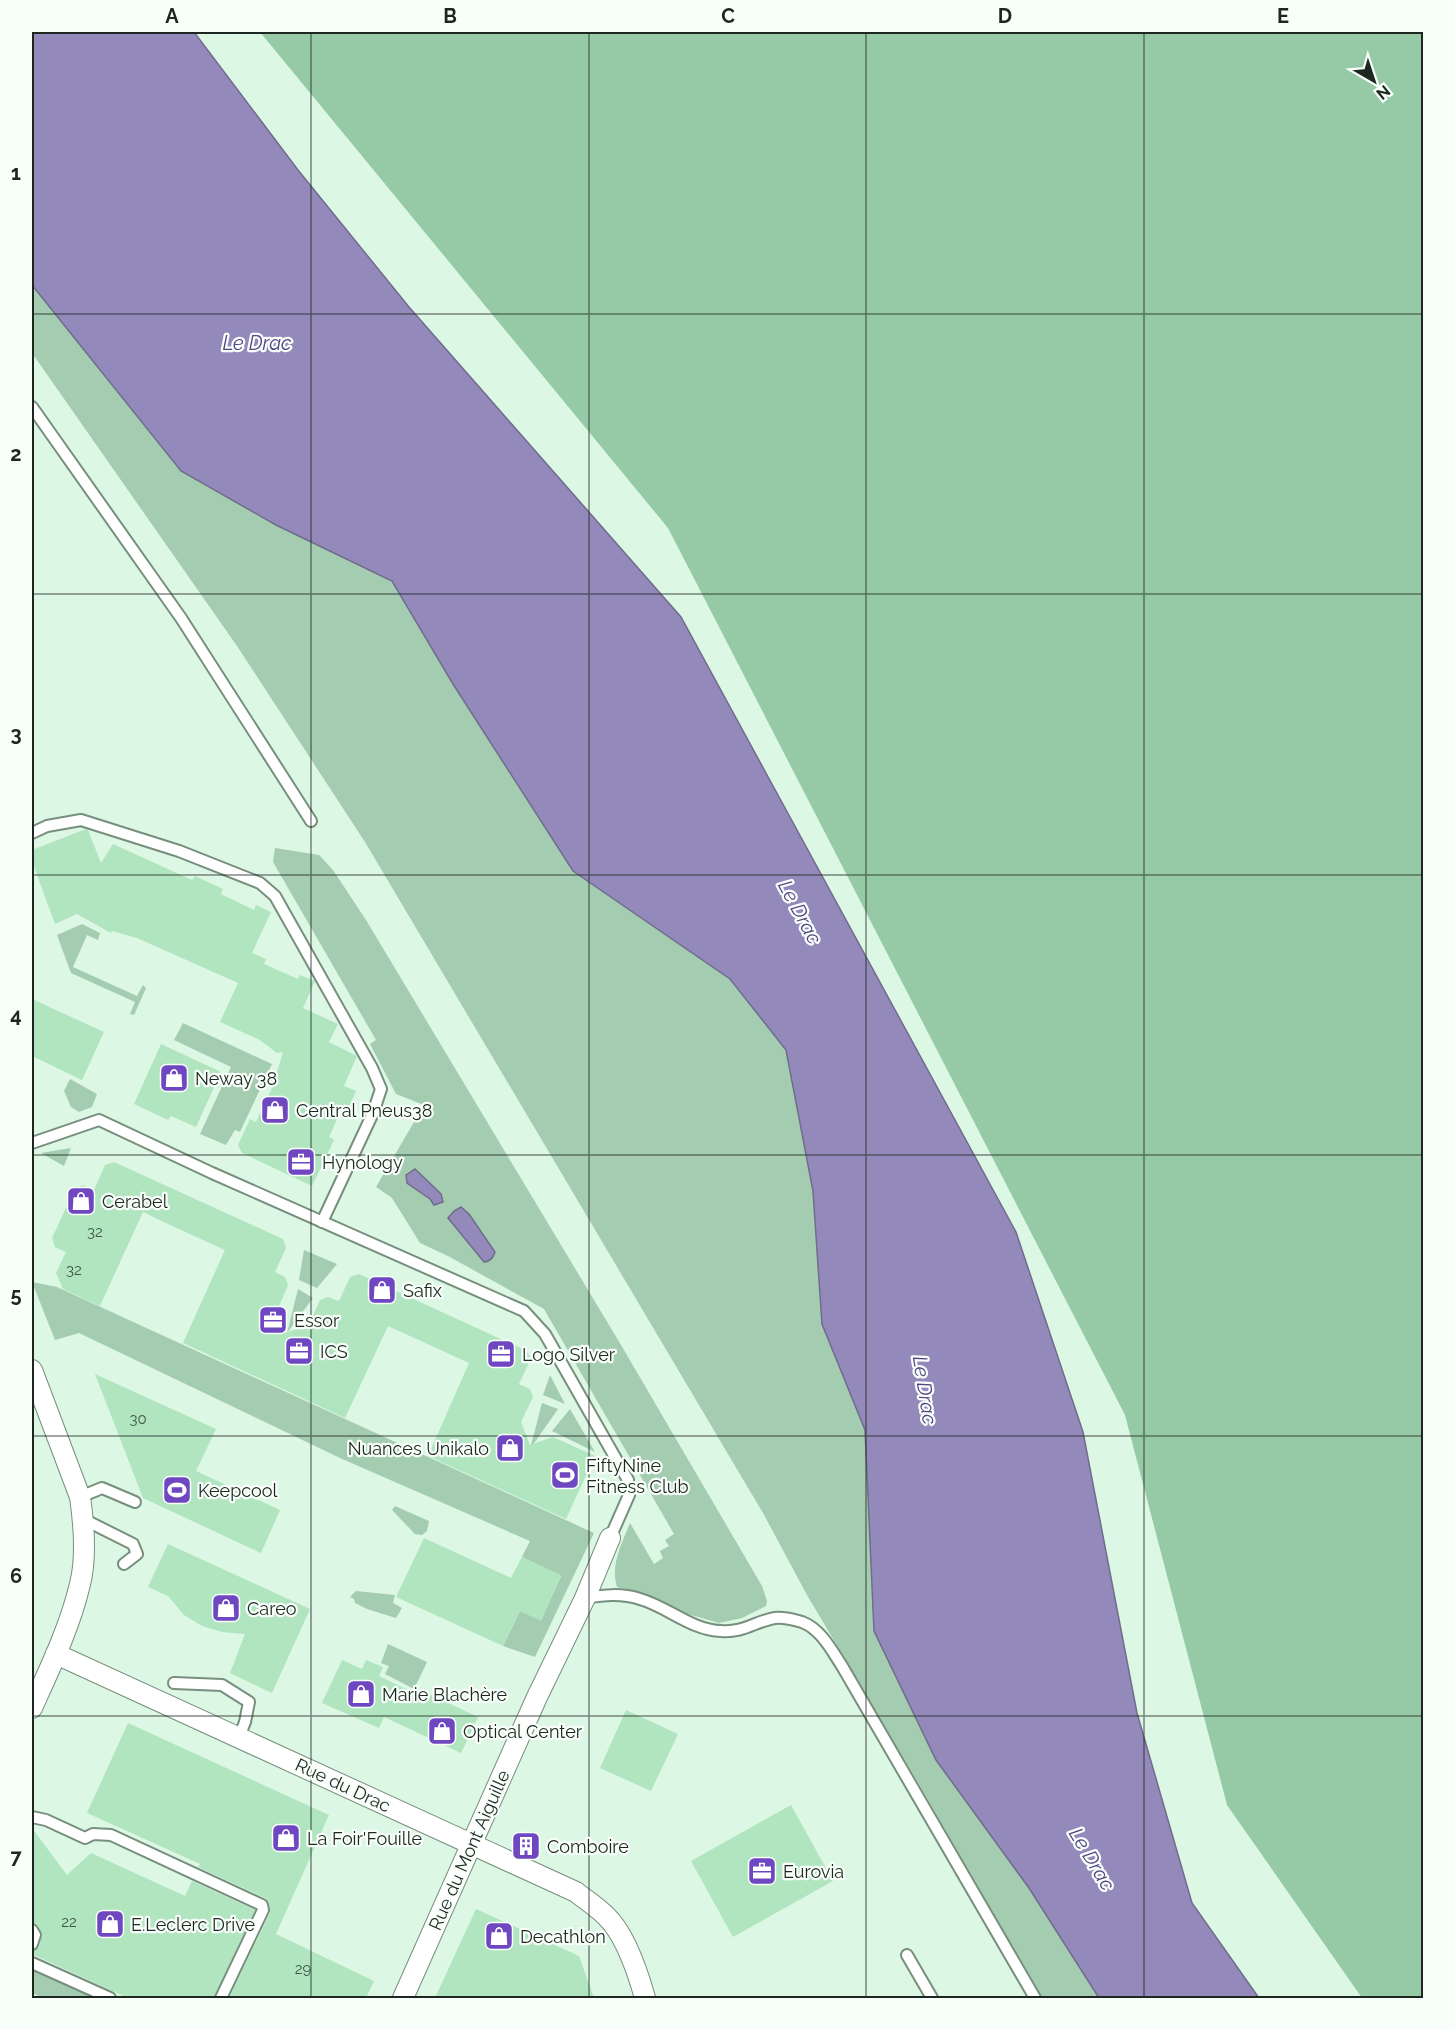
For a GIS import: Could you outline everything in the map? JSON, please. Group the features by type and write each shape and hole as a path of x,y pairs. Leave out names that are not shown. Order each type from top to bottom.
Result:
{"street":[{"path":"32,1370 80,1497 84,1552 81,1583 56,1654 32,1708"},
{"name":"Rue du Mont Aiguille","path":"403,1998 537,1697 585,1598 610,1538"},
{"name":"Rue du Drac","path":"56,1654 576,1893 607,1917 620,1934 645,1998"}],"lane":[{"path":"32,407 181,618 311,822"},
{"path":"32,832 47,826 81,820 179,850 260,884 275,896 372,1068 381,1089 369,1123 322,1222"},
{"path":"32,1143 99,1120 212,1173 524,1311 545,1334 628,1480 629,1495 610,1538"},
{"path":"80,1497 102,1488 135,1502"},
{"path":"83,1519 133,1544 137,1554 124,1563"},
{"path":"585,1598 615,1594 641,1599 681,1619 720,1632 742,1630 775,1618 788,1619 805,1623 823,1638 842,1666 1035,1998"},
{"path":"174,1683 222,1685 249,1702 246,1722 239,1737"},
{"path":"32,1817 46,1820 85,1838 93,1834 111,1835 262,1905 263,1910 221,1998"},
{"path":"32,1930 35,1935 32,1944"},
{"path":"907,1955 932,1998"},
{"path":"32,1963 110,1998"}],"green space":[{"path":"260,32 1423,32 1423,1998 1362,1998 1227,1805 1125,1415 668,528"},
{"path":"32,285 181,471 276,525 392,581 453,684 573,871 730,979 786,1050 813,1191 822,1324 865,1430 874,1631 1029,1888 1099,1998 1042,1998 807,1595 763,1513 365,842 237,646 32,353"},
{"path":"275,848 319,855 333,870 366,920 621,1345 762,1586 767,1601 766,1606 742,1618 719,1623 681,1612 647,1595 617,1587 616,1562 630,1523 654,1564 663,1558 660,1551 669,1546 665,1540 674,1534 544,1309 420,1243 392,1198 376,1187 424,1105 396,1094 370,1044 376,1040 273,862"},
{"path":"82,924 100,933 98,940 87,935 73,967 137,996 143,985 146,988 134,1015 130,1014 135,1002 71,973 57,935"},
{"path":"183,1023 272,1064 240,1132 235,1130 226,1145 200,1134 231,1067 174,1040"},
{"path":"70,1079 97,1094 92,1107 79,1112 71,1107 64,1091"},
{"path":"71,1148 64,1166 41,1153"},
{"path":"304,1250 337,1264 317,1288 299,1280"},
{"path":"32,1282 57,1287 594,1533 535,1657 503,1646 520,1611 541,1620 561,1576 522,1557 530,1541 340,1458 79,1333 55,1340"},
{"path":"298,1289 313,1298 287,1333"},
{"path":"550,1375 565,1404 543,1395"},
{"path":"542,1403 558,1409 530,1449"},
{"path":"570,1409 595,1452 552,1431"},
{"path":"395,1506 429,1521 427,1531 422,1535 415,1534 392,1510"},
{"path":"356,1591 395,1595 393,1603 402,1608 396,1618 367,1609 355,1603 350,1597"},
{"path":"388,1644 427,1662 414,1689 385,1674 389,1666 381,1663"},
{"path":"32,1969 96,1998 43,1998 32,1993"}],"water":[{"name":"Le Drac","path":"32,32 194,32 298,170 409,307 681,617 1016,1232 1083,1432 1137,1713 1192,1903 1259,1998 1099,1998 1029,1888 936,1760 874,1631 865,1430 822,1324 813,1191 786,1050 730,979 573,871 453,684 392,581 276,525 181,471 32,285"},
{"path":"415,1169 441,1194 443,1202 434,1205 430,1199 407,1183 406,1175"},
{"path":"461,1207 469,1214 495,1252 488,1261 484,1262 448,1218"}],"building":[{"path":"86,829 101,863 113,844 192,880 195,876 223,889 221,894 254,910 256,905 271,912 252,953 266,959 264,964 298,979 300,975 315,981 303,1008 338,1024 329,1042 357,1056 344,1086 356,1091 349,1107 344,1104 329,1137 334,1140 312,1186 242,1153 238,1145 250,1119 256,1122 273,1086 283,1052 277,1053 260,1040 220,1022 238,983 137,938 112,931 111,933 77,914 55,924 32,861 32,850"},
{"path":"32,999 104,1032 82,1080 32,1056"},
{"name":"Neway 38","path":"161,1044 221,1072 196,1127 171,1116 168,1120 134,1104"},
{"path":"114,1162 283,1239 286,1248 275,1272 285,1277 288,1285 277,1311 285,1333 309,1325 320,1300 328,1297 339,1301 350,1277 359,1274 527,1351 531,1359 519,1384 530,1389 533,1397 521,1422 530,1445 553,1437 595,1456 566,1519 428,1456 469,1363 388,1326 345,1418 183,1343 225,1250 143,1212 100,1306 63,1289 56,1273 66,1252 55,1247 52,1238 75,1189 83,1185 94,1190 105,1165"},
{"path":"95,1374 216,1429 196,1471 280,1510 261,1553 143,1498"},
{"path":"424,1538 511,1578 522,1557 561,1575 541,1621 520,1611 503,1646 396,1597"},
{"path":"168,1544 310,1609 272,1693 230,1673 245,1634 222,1632 202,1626 184,1615 168,1596 148,1587"},
{"path":"342,1660 362,1669 366,1660 383,1667 379,1676 416,1694 418,1689 478,1717 461,1753 384,1717 379,1728 322,1703"},
{"path":"626,1710 678,1734 651,1791 600,1768"},
{"path":"128,1723 329,1815 276,1934 374,1981 366,1998 229,1998 270,1913 269,1903 265,1898 198,1867 200,1864 87,1813"},
{"name":"Eurovia","path":"791,1805 833,1881 733,1937 691,1861"},
{"path":"32,1828 67,1875 91,1853 185,1896 192,1881 255,1910 214,1998 128,1998 32,1954 32,1951 39,1947 42,1935 38,1926 32,1923"},
{"name":"Decathlon","path":"476,1909 579,1956 594,1998 435,1998"}],"place":[{"name":"Neway 38","path":"174,1078"},
{"name":"Central Pneus38","path":"275,1110"},
{"name":"Hynology","path":"301,1162"},
{"name":"Cerabel","path":"81,1201"},
{"name":"Safix","path":"382,1290"},
{"name":"Essor","path":"273,1320"},
{"name":"ICS","path":"299,1351"},
{"name":"Logo Silver","path":"501,1354"},
{"name":"Nuances Unikalo","path":"510,1448"},
{"name":"FiftyNine Fitness Club","path":"565,1475"},
{"name":"Keepcool","path":"177,1490"},
{"name":"Careo","path":"226,1608"},
{"name":"Marie Blachère","path":"361,1694"},
{"name":"Optical Center","path":"442,1731"},
{"name":"La Foir'Fouille","path":"286,1838"},
{"name":"Comboire","path":"526,1846"},
{"name":"Eurovia","path":"762,1871"},
{"name":"E.Leclerc Drive","path":"110,1924"},
{"name":"Decathlon","path":"499,1936"}]}
